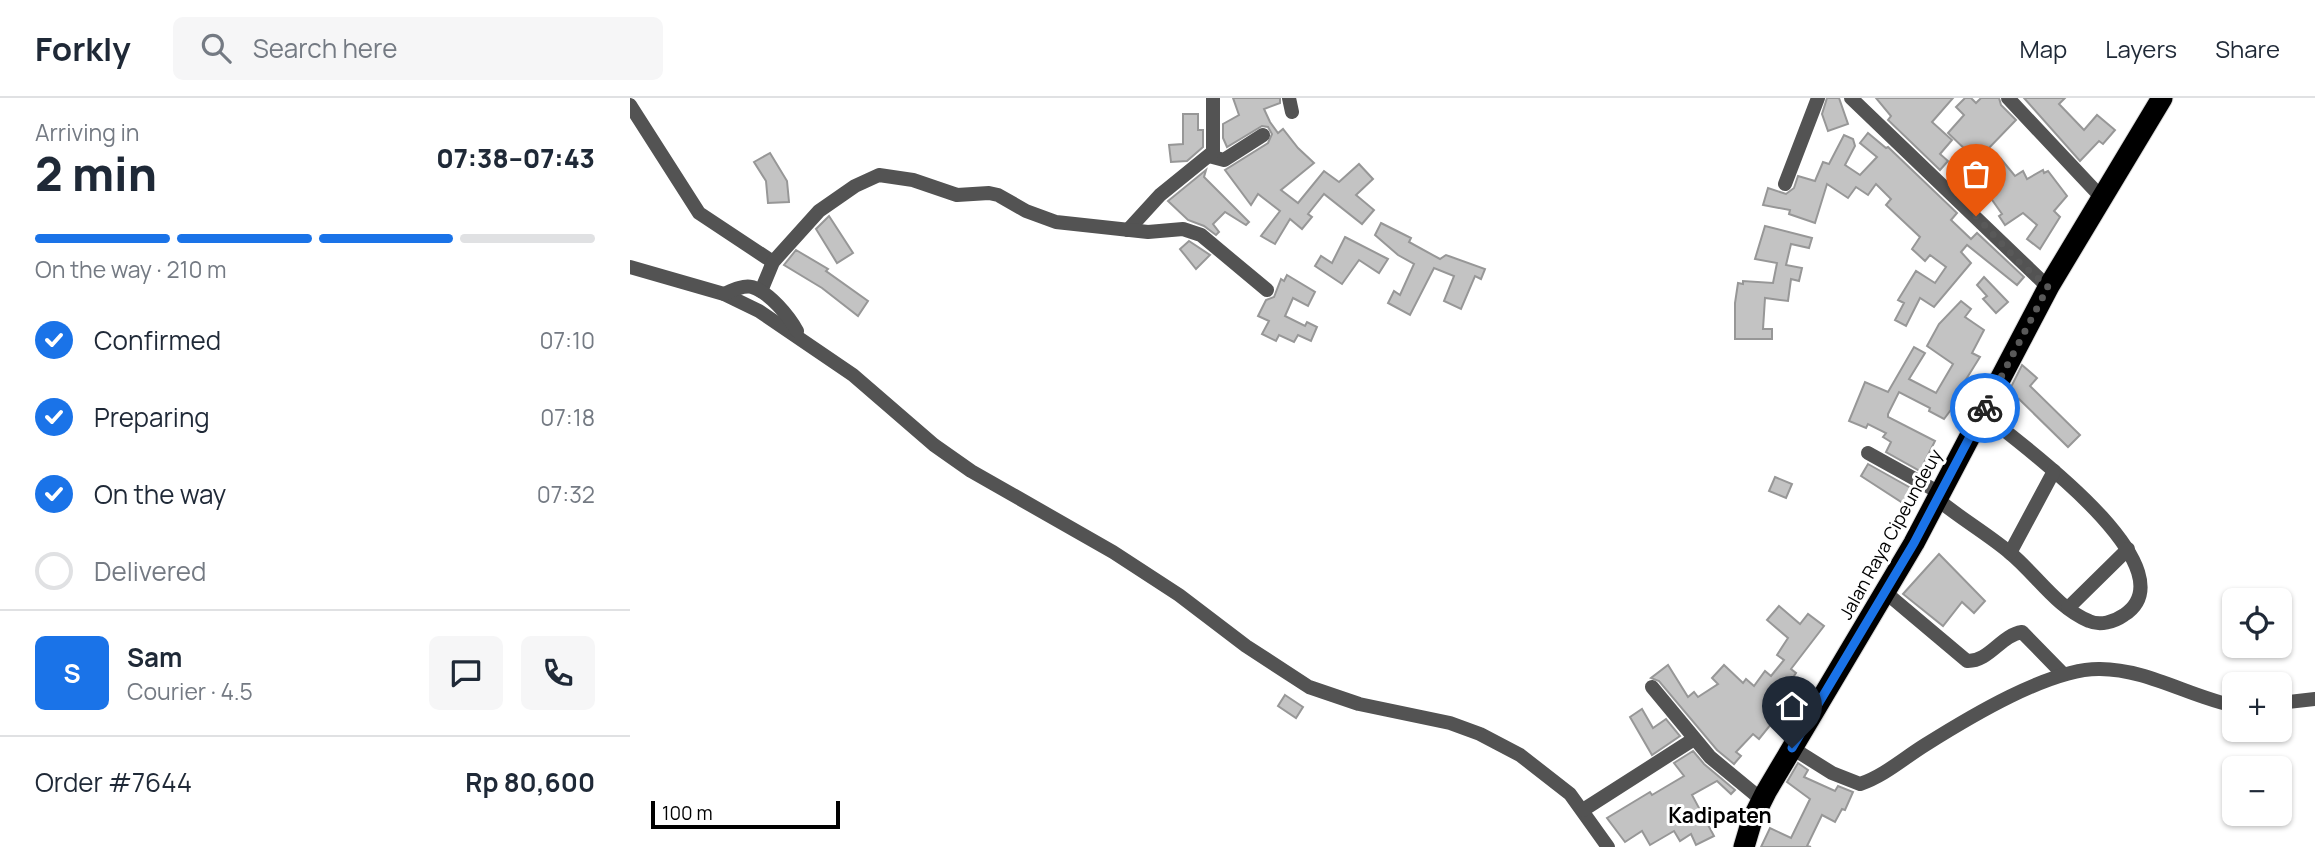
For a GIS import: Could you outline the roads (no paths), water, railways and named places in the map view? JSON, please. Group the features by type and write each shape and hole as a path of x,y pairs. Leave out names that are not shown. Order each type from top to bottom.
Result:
{"highway":[{"name":"Jalan Raya Cipeundeuy","path":"1744,847 1762,800 1885,593 2048,287 2162,98"}],"street":[{"path":"1128,230 1160,195 1209,156 1213,148 1213,98"},
{"path":"1785,184 1818,98"},
{"path":"1851,98 2048,287"},
{"path":"2008,98 2102,198"},
{"path":"630,105 699,213 773,262"},
{"path":"1209,156 1224,160 1263,135"},
{"path":"761,291 773,262 818,211 855,186 879,175 913,180 957,195 998,195 1026,211 1056,222 1128,230 1192,232 1201,235 1267,290"},
{"path":"630,267 724,294 759,311 853,375 943,451 1009,494 1113,552 1179,595 1283,672 1309,687 1336,697 1450,723 1480,734 1520,755 1545,772 1583,810 1608,847"},
{"path":"724,294 746,287 761,291 785,314 801,339"},
{"path":"1868,453 1938,496 2010,553 2068,608 2089,621 2101,624 2119,619 2131,611 2139,596 2142,579 2128,549 2087,502 2054,471 1982,413"},
{"path":"2010,553 2054,471"},
{"path":"2068,608 2128,549"},
{"path":"1885,593 1967,661 1975,661 2012,634 2022,632 2063,674"},
{"path":"1792,748 1832,773 1860,784 2008,699 2063,674 2102,668 2126,672 2222,702"},
{"path":"1652,687 1693,739 1762,800"},
{"path":"2292,702 2315,699"},
{"path":"1583,810 1693,739"}],"district":[{"name":"Kadipaten","path":"1720,815"}]}
